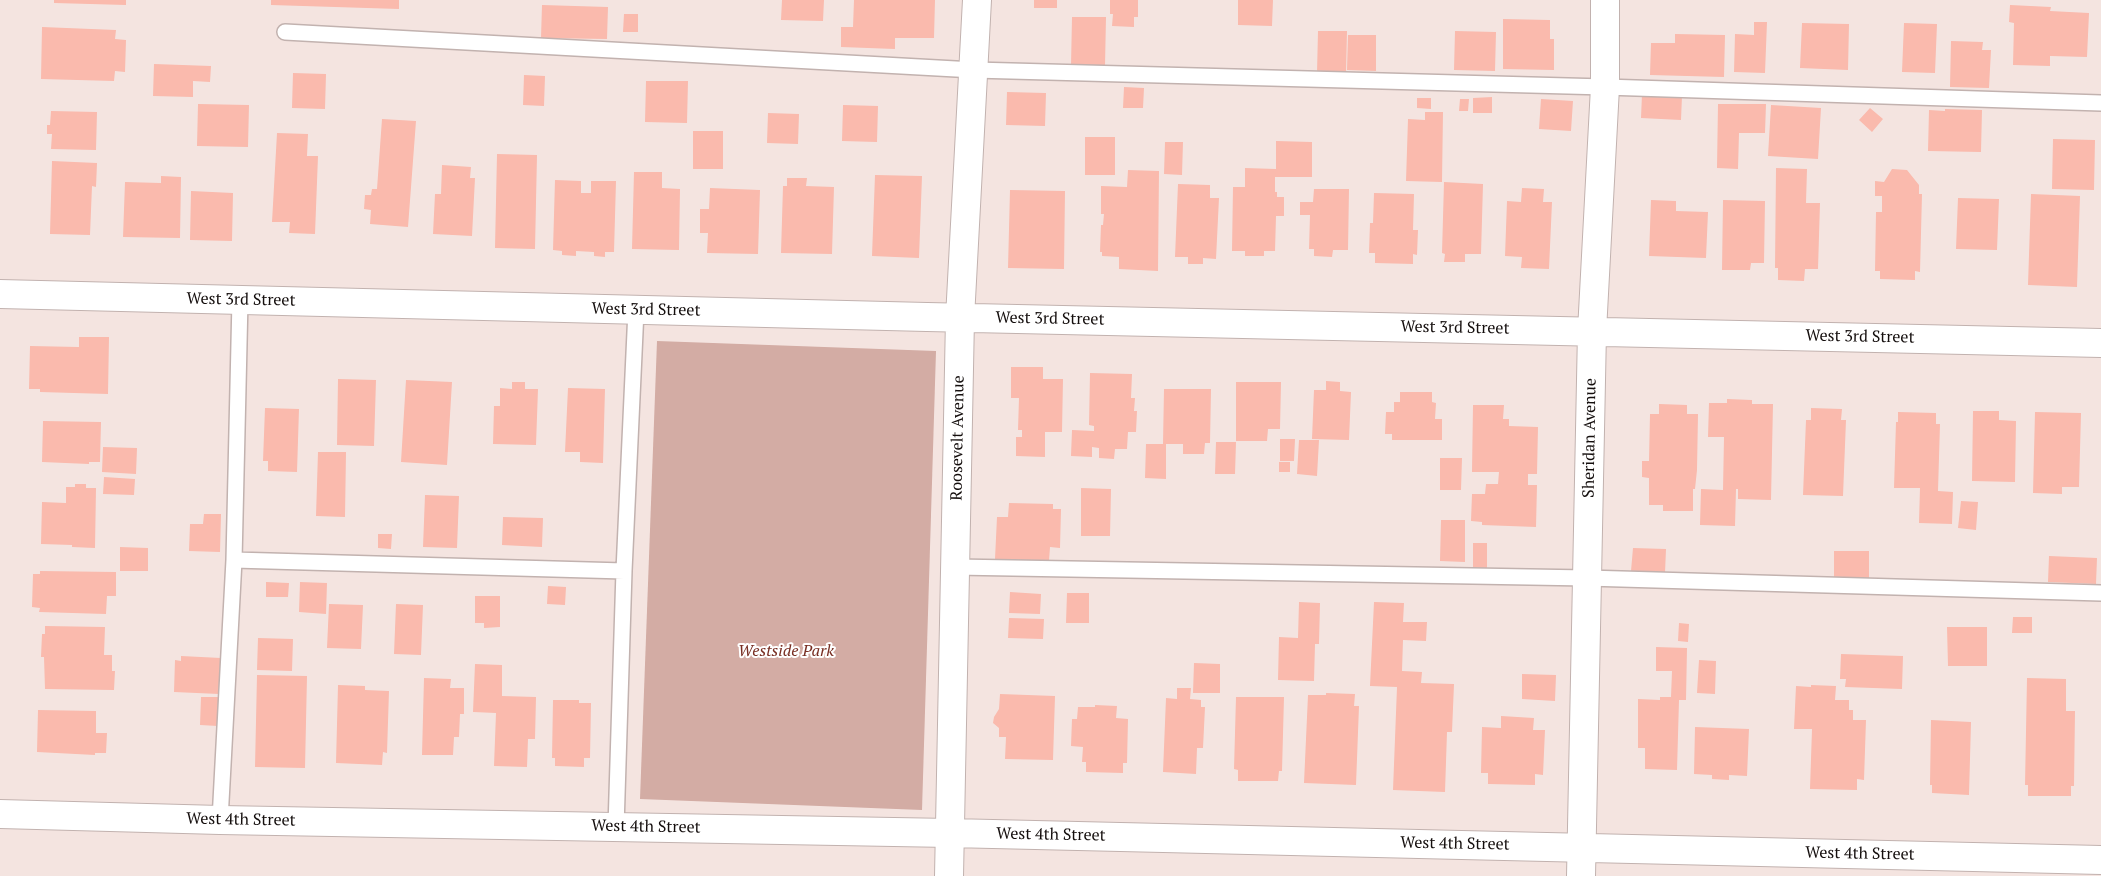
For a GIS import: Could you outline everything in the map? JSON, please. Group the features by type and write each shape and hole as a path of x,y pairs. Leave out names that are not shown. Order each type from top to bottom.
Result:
{"street":[{"name":"Roosevelt Avenue","path":"949,876 960,318 977,0"},
{"name":"Sheridan Avenue","path":"1581,876 1592,331 1605,87 1605,0"},
{"name":"West 3rd Street","path":"0,294 960,318 2101,343"},
{"name":"West 4th Street","path":"0,814 220,820 950,833 2101,860"}],"lane":[{"path":"285,32 974,70 2101,103"},
{"path":"220,820 234,560 240,300"},
{"path":"616,827 624,572 636,310"},
{"path":"234,560 624,572"},
{"path":"955,567 1587,578 2101,593"}],"green space":[{"name":"Westside Park","path":"657,341 936,351 922,810 640,799"}],"building":[{"path":"54,0 126,0 126,5 54,3"},
{"path":"271,0 399,0 399,9 271,5"},
{"path":"782,0 824,0 823,21 781,20"},
{"path":"854,0 935,0 934,38 895,38 895,49 841,47 841,27 853,27"},
{"path":"1034,0 1057,0 1057,8 1034,8"},
{"path":"1110,0 1138,0 1138,17 1134,17 1134,27 1112,26 1113,14 1110,14"},
{"path":"1238,0 1273,0 1272,26 1238,25"},
{"path":"542,5 608,7 607,39 541,38"},
{"path":"2010,5 2051,7 2050,11 2089,13 2087,57 2050,56 2050,66 2013,65 2014,23 2009,22"},
{"path":"624,14 638,14 638,32 623,32"},
{"path":"1072,17 1106,17 1105,66 1071,66"},
{"path":"1503,19 1550,20 1550,39 1554,39 1554,70 1503,69"},
{"path":"1754,22 1767,22 1765,73 1734,72 1735,34 1754,35"},
{"path":"1802,23 1849,24 1848,70 1800,68"},
{"path":"1904,23 1937,24 1935,73 1902,72"},
{"path":"42,27 116,30 115,39 126,40 125,72 115,71 114,81 41,79"},
{"path":"1318,31 1347,31 1346,74 1317,73"},
{"path":"1455,31 1496,32 1495,71 1454,70"},
{"path":"1675,34 1725,35 1724,77 1650,75 1651,43 1675,43"},
{"path":"1348,35 1376,35 1376,71 1347,70"},
{"path":"1951,41 1983,42 1982,50 1991,50 1989,88 1950,87"},
{"path":"154,64 211,66 210,82 193,81 193,97 153,96"},
{"path":"293,73 326,74 325,109 292,108"},
{"path":"524,75 545,76 544,106 523,105"},
{"path":"646,81 688,81 687,123 645,122"},
{"path":"1124,87 1144,88 1143,108 1123,108"},
{"path":"1007,92 1046,93 1045,126 1006,125"},
{"path":"1642,94 1682,96 1681,120 1641,118"},
{"path":"1492,97 1492,113 1473,113 1473,98"},
{"path":"1417,98 1431,98 1431,109 1417,108"},
{"path":"1460,99 1469,99 1468,111 1459,111"},
{"path":"1541,99 1573,101 1571,131 1539,129"},
{"path":"198,104 249,105 248,147 197,146"},
{"path":"1718,104 1766,104 1765,133 1739,133 1738,169 1717,168"},
{"path":"843,105 878,106 877,142 842,141"},
{"path":"1771,105 1821,108 1818,159 1768,156"},
{"path":"1870,108 1883,119 1872,132 1859,120"},
{"path":"1945,109 1982,110 1981,152 1928,151 1929,110 1945,111"},
{"path":"51,111 97,112 96,150 51,149 52,134 47,134 47,125 50,125"},
{"path":"1425,112 1443,112 1442,182 1406,181 1408,119 1425,120"},
{"path":"768,113 799,114 798,144 767,143"},
{"path":"382,119 416,121 408,227 370,224 371,210 364,209 365,195 371,195 372,189 377,189"},
{"path":"693,131 723,131 723,169 693,169"},
{"path":"277,133 308,134 307,156 318,156 315,234 289,233 290,222 272,222"},
{"path":"1085,137 1115,137 1115,175 1085,175"},
{"path":"2053,139 2095,140 2094,190 2052,189"},
{"path":"1276,141 1312,142 1312,177 1275,177 1277,197 1284,197 1284,216 1276,216 1275,251 1264,251 1264,256 1245,256 1245,251 1232,251 1233,187 1245,187 1245,168 1276,169"},
{"path":"1165,142 1183,142 1182,175 1164,174"},
{"path":"497,154 537,155 535,249 495,248"},
{"path":"52,161 97,163 96,187 92,186 90,235 50,234"},
{"path":"442,165 471,167 470,178 475,178 472,236 433,234 435,194 441,194"},
{"path":"1776,168 1807,169 1806,203 1820,203 1818,269 1805,269 1804,281 1778,280 1778,268 1775,268"},
{"path":"1892,169 1907,170 1919,185 1919,194 1922,194 1920,272 1915,271 1915,280 1880,279 1880,271 1875,271 1876,212 1882,212 1882,196 1875,196 1875,181 1884,182"},
{"path":"1128,170 1159,171 1158,271 1119,269 1119,257 1102,256 1102,252 1100,252 1101,225 1103,225 1104,214 1101,214 1101,186 1127,187"},
{"path":"634,172 662,172 662,188 680,189 679,250 632,249"},
{"path":"875,175 922,176 919,258 872,256"},
{"path":"161,176 181,177 180,238 123,237 125,182 161,183"},
{"path":"787,178 807,178 806,186 834,187 832,254 781,253 783,186 787,186"},
{"path":"555,180 581,181 581,193 591,193 591,181 616,181 614,252 605,252 605,257 594,256 594,252 576,251 576,256 562,255 562,251 553,250"},
{"path":"1444,182 1483,184 1481,254 1465,254 1465,262 1444,262 1445,254 1442,253"},
{"path":"1178,184 1210,185 1210,198 1219,198 1216,259 1203,258 1203,264 1188,264 1188,257 1175,257"},
{"path":"710,188 760,190 758,254 707,253 708,233 700,233 700,209 709,209"},
{"path":"1522,188 1544,189 1543,202 1552,202 1549,269 1521,268 1522,257 1505,256 1507,201 1521,202"},
{"path":"1314,189 1349,189 1348,250 1333,250 1332,257 1314,256 1314,249 1309,249 1310,215 1300,215 1300,202 1313,202"},
{"path":"1010,190 1065,191 1064,269 1008,268"},
{"path":"191,191 233,193 232,241 190,240"},
{"path":"1374,193 1414,194 1413,230 1418,230 1417,255 1413,254 1413,264 1375,263 1375,253 1369,253"},
{"path":"2031,194 2080,196 2077,287 2028,285"},
{"path":"1958,198 1999,199 1997,250 1956,249"},
{"path":"1651,200 1676,201 1676,211 1708,212 1706,258 1649,256"},
{"path":"1723,200 1765,201 1764,263 1751,263 1750,270 1722,270"},
{"path":"79,337 109,337 108,394 40,392 40,389 29,389 30,346 79,347"},
{"path":"1011,367 1043,367 1043,379 1063,379 1062,432 1045,432 1045,457 1016,456 1016,437 1022,437 1022,430 1018,430 1019,398 1011,398"},
{"path":"1090,373 1132,374 1131,398 1135,398 1134,411 1137,411 1136,432 1128,432 1127,449 1115,449 1114,459 1099,458 1099,448 1092,447 1092,457 1071,456 1072,430 1094,431 1094,426 1089,425"},
{"path":"338,379 376,380 374,446 337,445"},
{"path":"406,380 452,382 447,465 401,462"},
{"path":"1326,381 1340,382 1340,391 1351,392 1349,440 1312,439 1314,390 1326,390"},
{"path":"512,382 525,382 525,389 538,389 536,445 493,444 494,406 500,406 500,388 512,389"},
{"path":"1236,382 1281,382 1280,429 1268,429 1267,441 1236,441"},
{"path":"568,388 605,389 603,463 580,462 580,452 565,452"},
{"path":"1164,389 1211,389 1210,443 1205,443 1204,454 1183,454 1183,444 1166,444 1166,479 1145,478 1146,444 1163,444"},
{"path":"1400,392 1432,392 1432,402 1436,403 1435,419 1442,419 1442,440 1392,440 1392,434 1385,434 1386,412 1394,412 1394,402 1400,402"},
{"path":"1727,399 1752,400 1752,404 1773,404 1771,500 1738,499 1738,489 1736,489 1735,526 1700,525 1701,489 1723,490 1724,437 1708,437 1709,403 1727,403"},
{"path":"1659,404 1687,405 1687,414 1698,414 1697,470 1695,489 1693,489 1693,511 1663,511 1663,505 1649,505 1649,478 1642,477 1642,461 1649,461 1650,414 1659,414"},
{"path":"1473,405 1504,405 1503,419 1509,419 1509,426 1538,427 1537,474 1528,474 1528,485 1537,485 1536,527 1482,525 1482,522 1471,521 1472,494 1485,494 1486,484 1498,484 1499,472 1472,472"},
{"path":"265,408 299,409 297,472 268,471 268,461 263,461"},
{"path":"1811,408 1842,409 1841,420 1846,420 1843,496 1803,495 1806,420 1811,420"},
{"path":"1973,411 1999,411 1999,420 2016,421 2015,482 1972,481"},
{"path":"1898,412 1936,413 1936,424 1940,424 1938,491 1953,492 1952,524 1919,523 1920,488 1894,488"},
{"path":"2035,412 2081,413 2079,487 2062,487 2062,494 2033,493"},
{"path":"43,421 101,422 100,462 89,462 89,464 42,462"},
{"path":"1280,439 1295,439 1294,461 1280,461"},
{"path":"1299,440 1319,440 1317,476 1297,474"},
{"path":"1216,442 1236,442 1235,474 1215,474"},
{"path":"103,447 137,448 136,474 102,472"},
{"path":"318,452 346,452 345,517 316,516"},
{"path":"1440,458 1462,458 1461,490 1440,490"},
{"path":"1279,462 1290,462 1290,472 1279,472"},
{"path":"104,477 135,479 134,495 103,494"},
{"path":"75,484 86,484 86,488 96,488 95,548 41,544 42,502 66,503 66,487 75,487"},
{"path":"1081,488 1111,489 1110,536 1081,536"},
{"path":"425,495 459,496 457,548 423,547"},
{"path":"1961,501 1978,502 1976,530 1958,528"},
{"path":"1009,503 1053,504 1053,509 1061,509 1060,548 1050,547 1049,561 995,559 997,517 1008,517"},
{"path":"204,514 221,514 220,552 189,551 190,524 203,524"},
{"path":"503,517 543,518 542,547 502,545"},
{"path":"1441,520 1465,520 1465,562 1440,561"},
{"path":"378,534 392,534 391,549 378,548"},
{"path":"1473,543 1487,543 1487,568 1473,568"},
{"path":"120,547 148,548 148,571 120,571"},
{"path":"1633,548 1666,549 1665,573 1631,571"},
{"path":"1834,551 1869,551 1869,583 1834,582"},
{"path":"2049,556 2097,558 2096,584 2048,582"},
{"path":"40,571 116,572 116,596 107,596 106,614 39,612 40,608 32,607 33,574 40,574"},
{"path":"266,582 289,583 288,597 266,597"},
{"path":"300,582 327,583 326,614 299,612"},
{"path":"548,586 566,587 565,605 547,604"},
{"path":"1010,592 1041,594 1040,614 1009,613"},
{"path":"1067,593 1089,593 1089,623 1066,623"},
{"path":"475,596 500,596 500,627 484,628 484,623 475,623"},
{"path":"1299,602 1320,603 1319,644 1315,644 1314,681 1278,680 1279,637 1298,638"},
{"path":"1374,602 1404,603 1403,622 1427,622 1426,641 1403,640 1402,671 1422,672 1421,683 1454,684 1452,732 1447,732 1445,792 1393,790 1397,687 1370,686"},
{"path":"329,604 363,605 361,649 327,648"},
{"path":"396,604 423,605 421,655 394,654"},
{"path":"2013,617 2032,617 2032,633 2012,633"},
{"path":"1009,618 1044,619 1043,639 1008,638"},
{"path":"1679,623 1689,624 1688,642 1678,641"},
{"path":"45,626 105,627 104,655 112,655 112,671 115,671 114,690 45,689 44,657 41,657 42,634 45,634"},
{"path":"1947,627 1987,627 1987,666 1948,666"},
{"path":"258,638 293,639 292,671 257,670"},
{"path":"1656,647 1687,648 1686,700 1679,700 1677,770 1645,769 1645,748 1638,748 1638,699 1660,700 1660,697 1671,697 1672,671 1656,671"},
{"path":"1841,654 1903,656 1902,689 1845,687 1846,679 1840,679"},
{"path":"181,656 221,658 219,694 174,692 175,660 181,661"},
{"path":"1699,660 1716,661 1715,694 1697,693"},
{"path":"1194,663 1220,664 1220,693 1193,693"},
{"path":"475,664 502,665 502,696 536,697 535,739 528,739 527,767 494,766 496,713 473,712"},
{"path":"1522,674 1556,675 1555,701 1522,699"},
{"path":"257,675 307,676 305,768 255,767"},
{"path":"424,678 451,679 450,688 464,688 464,714 460,714 459,737 454,737 453,755 422,755"},
{"path":"2027,678 2066,679 2066,711 2075,711 2074,786 2071,786 2071,796 2028,796 2028,785 2025,785"},
{"path":"338,685 365,686 365,690 389,691 387,753 383,752 382,765 336,763"},
{"path":"1811,685 1836,686 1835,700 1849,700 1849,710 1853,710 1853,720 1866,720 1864,780 1857,779 1857,790 1810,789 1812,729 1794,729 1796,686 1811,687"},
{"path":"1177,688 1191,688 1190,699 1201,700 1201,707 1205,707 1203,748 1197,748 1196,774 1163,772 1166,698 1177,699"},
{"path":"1326,693 1355,694 1354,706 1359,706 1356,785 1304,783 1308,695 1326,695"},
{"path":"1000,694 1055,696 1053,760 1005,759 1006,737 999,737 999,728 993,723 999,709"},
{"path":"201,697 218,697 218,726 200,725"},
{"path":"1236,697 1284,697 1282,771 1279,771 1278,781 1238,781 1238,770 1234,769"},
{"path":"553,700 579,700 579,703 591,703 590,758 584,758 584,767 555,766 555,758 552,758"},
{"path":"1095,705 1117,706 1116,718 1128,719 1127,763 1123,763 1123,773 1086,772 1086,762 1082,762 1083,747 1071,746 1072,719 1077,719 1078,707 1095,707"},
{"path":"38,710 96,711 96,733 107,733 106,753 95,753 95,755 37,752"},
{"path":"1501,716 1534,718 1533,730 1545,730 1543,775 1535,774 1535,785 1488,784 1488,773 1481,773 1482,727 1501,728"},
{"path":"1931,720 1971,722 1969,795 1932,793 1932,785 1930,785"},
{"path":"1695,727 1749,729 1747,776 1729,775 1729,780 1712,779 1712,775 1694,774"}]}
